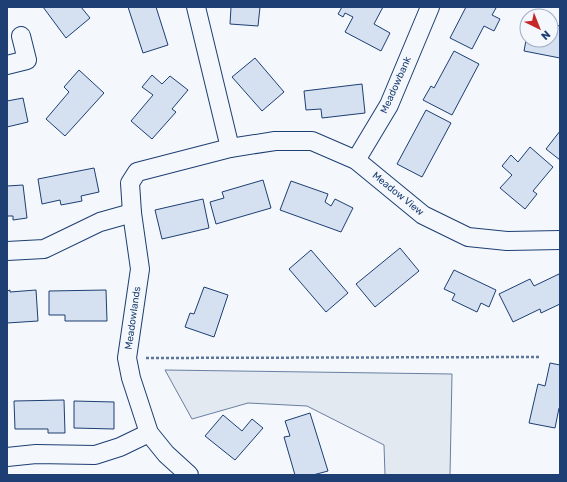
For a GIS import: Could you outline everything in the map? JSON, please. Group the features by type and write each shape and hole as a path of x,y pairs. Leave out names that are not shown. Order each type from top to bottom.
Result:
{"street":[{"path":"196,7 230,148"},
{"name":"Meadowbank","path":"356,160 389,105 430,7"},
{"path":"7,65 27,60 21,36"},
{"name":"Meadowlands","path":"189,475 166,454 150,433 131,378 127,358 140,269 132,214 130,183 137,172 230,148 275,141 312,141 356,160"},
{"name":"Meadow View","path":"356,160 423,215 468,236 507,241 560,240"},
{"path":"7,251 44,249 100,222 132,214"},
{"path":"7,457 36,454 95,455 120,447 150,433"}],"path":[{"path":"127,358 540,357"}],"shaded area":[{"path":"165,370 452,374 450,475 385,475 384,445 307,406 248,403 192,419"}],"building":[{"path":"43,7 81,7 90,18 66,38"},
{"path":"128,7 156,7 168,45 143,53"},
{"path":"231,7 260,7 258,26 230,24"},
{"path":"342,7 383,7 374,24 390,33 381,51 345,32 353,17 345,13 343,17 338,14"},
{"path":"466,7 494,7 496,8 492,15 500,19 494,31 484,26 472,49 450,38"},
{"path":"560,26 560,58 524,51 525,48 559,48"},
{"path":"454,51 479,64 452,115 423,100 431,86 434,88"},
{"path":"255,58 284,92 262,111 232,77"},
{"path":"79,70 104,93 65,136 46,119 69,92 64,87"},
{"path":"152,75 162,84 170,76 188,90 172,109 176,112 152,139 131,121 153,95 142,87"},
{"path":"362,84 365,113 322,118 321,109 306,110 304,91"},
{"path":"23,98 28,122 7,127 7,101"},
{"path":"426,110 451,123 422,177 397,164"},
{"path":"560,131 560,160 546,149"},
{"path":"530,147 553,167 533,191 537,194 525,209 500,188 512,175 502,166 511,155 518,162"},
{"path":"94,168 99,192 81,196 82,201 61,205 60,200 42,204 38,179"},
{"path":"263,180 271,208 216,224 210,202 224,198 222,192"},
{"path":"291,181 328,194 325,202 331,206 335,199 353,208 341,232 280,210"},
{"path":"23,185 27,218 13,220 13,216 7,216 7,186"},
{"path":"203,199 209,228 162,239 155,210"},
{"path":"400,248 419,271 375,307 356,284"},
{"path":"311,250 348,293 326,312 289,269"},
{"path":"454,270 496,290 489,307 481,303 477,312 452,300 455,294 444,289"},
{"path":"559,274 560,304 541,313 540,309 513,322 499,294 530,279 534,286"},
{"path":"204,287 228,295 214,337 185,327 190,313 194,314"},
{"path":"10,290 10,292 36,290 38,321 7,323 7,291"},
{"path":"106,290 107,321 65,321 65,315 49,315 49,291"},
{"path":"550,363 560,365 560,408 555,428 529,423 538,384 545,386"},
{"path":"64,400 65,433 48,433 48,429 15,429 14,401"},
{"path":"74,401 114,402 114,429 74,428"},
{"path":"310,413 328,471 313,475 295,475 284,437 290,436 285,421"},
{"path":"223,415 242,431 252,419 263,428 235,460 205,436"}]}
